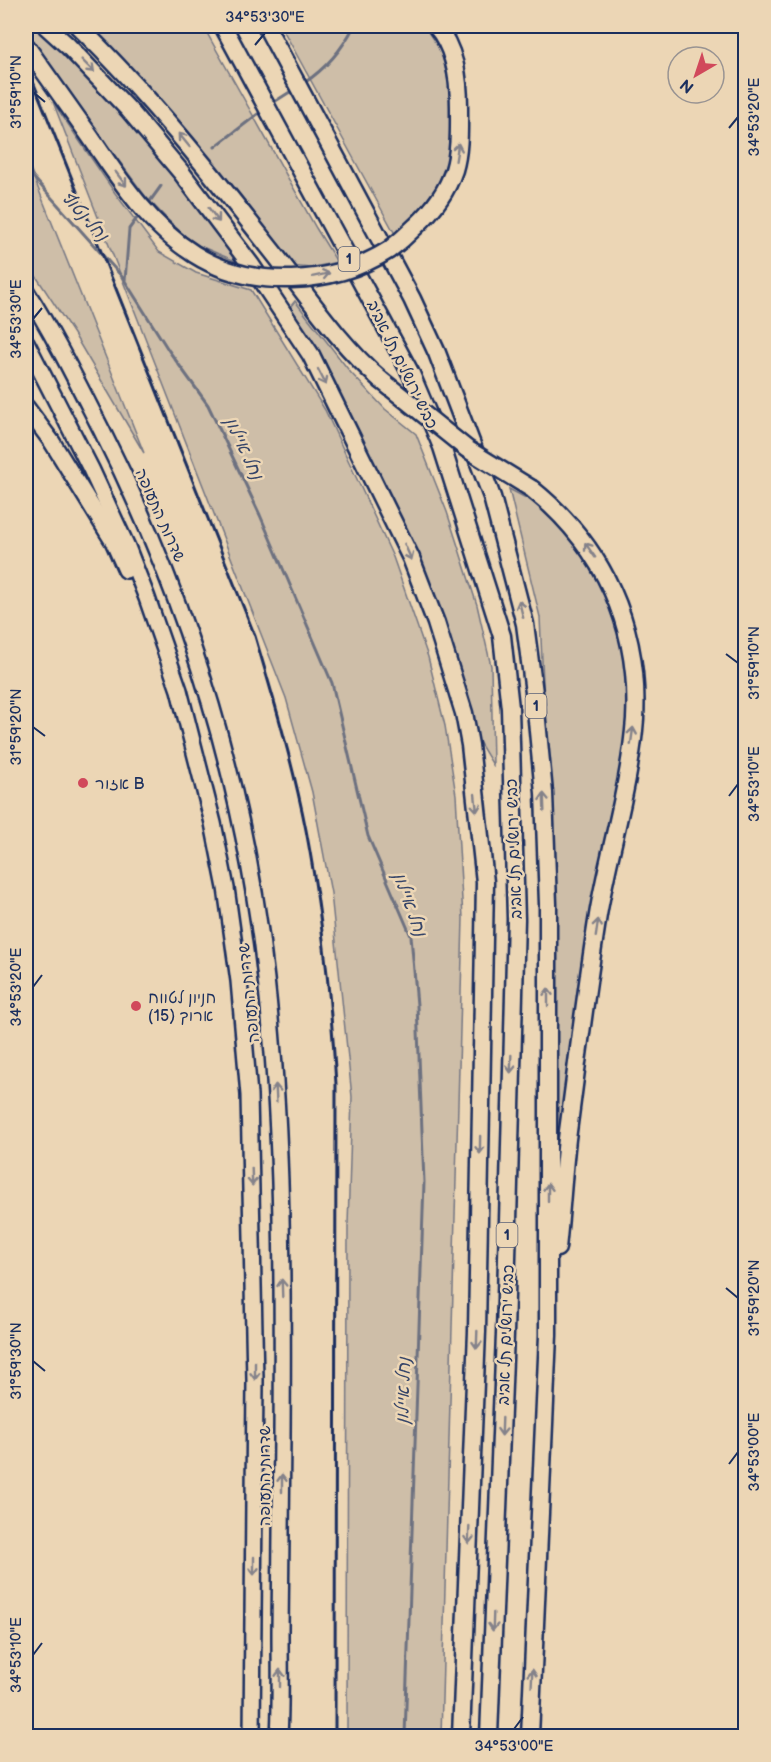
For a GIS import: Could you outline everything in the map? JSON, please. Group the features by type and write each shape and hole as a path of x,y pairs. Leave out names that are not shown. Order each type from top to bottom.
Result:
{"highway":[{"path":"46,26 129,110 181,172 251,265 311,355 411,558 436,623 464,713 470,745 485,882 477,1331 461,1737"},
{"path":"78,26 161,112 343,342 363,364 467,449 532,489 551,505 578,534 602,567 624,624 630,652 635,718 620,813 598,914 579,1048 548,1335"},
{"name":"כביש ירושלים תל אביב","path":"223,26 411,374 442,447 502,636 510,708 516,919 506,1334 489,1737"},
{"name":"כביש ירושלים תל אביב","path":"267,26 412,299 445,372 492,497 525,624 536,700 544,793 548,904 548,1335 530,1737"},
{"path":"26,46 139,204 179,244 195,255 221,267 245,275 282,279 312,277 334,272 359,264 388,250 427,216 441,195 454,170 459,133 458,86 454,58 436,26"}],"main road":[{"name":"שדרות התעופה","path":"26,291 48,328 115,458 152,536 173,588 205,682 240,817 253,884 266,978 277,1126 282,1381 279,1737"},
{"name":"שדרות התעופה","path":"26,342 86,459 127,547 168,656 194,745 226,888 239,981 249,1095 255,1380 252,1737"},
{"path":"26,407 52,442 113,541 168,656"}],"shaded area":[{"path":"26,26 40,26 124,110 247,266 200,246 185,236 146,197 26,37"},
{"path":"87,26 203,26 337,262 310,268 291,266"},
{"path":"281,26 424,26 441,51 453,104 452,149 437,186 410,223 395,234"},
{"path":"53,102 115,193 159,252 196,273 251,290 325,410 393,557 428,657 445,726 456,795 463,918 441,1736 347,1736 348,1225 352,1097 331,893 312,792 286,698"},
{"path":"26,158 144,453 74,334 26,261"},
{"path":"295,301 351,373 385,409 416,434 447,512 477,605 491,666 493,765 476,737 444,620 419,555 318,351 290,307"},
{"path":"509,489 547,509 595,570 618,626 625,664 628,718 556,1184 550,833 540,617"}],"waterway":[{"name":"נחל איילון","path":"304,83 333,58 354,26"},
{"name":"נחל איילון","path":"271,104 293,90"},
{"name":"נחל איילון","path":"215,147 263,110"},
{"name":"נחל נטוף","path":"26,169 124,279"},
{"name":"נחל איילון","path":"148,204 161,186"},
{"name":"נחל איילון","path":"140,214 129,229 125,281 169,351 208,405 260,515 332,683 368,836 411,936 417,1005 424,1182 405,1736"}],"railway":[{"path":"26,64 255,636 289,756 306,830 325,957 336,1084 335,1736"}],"place":[{"name":"אזור B","path":"83,783"},
{"name":"חניון לטווח ארוך (15)","path":"136,1006"}]}
